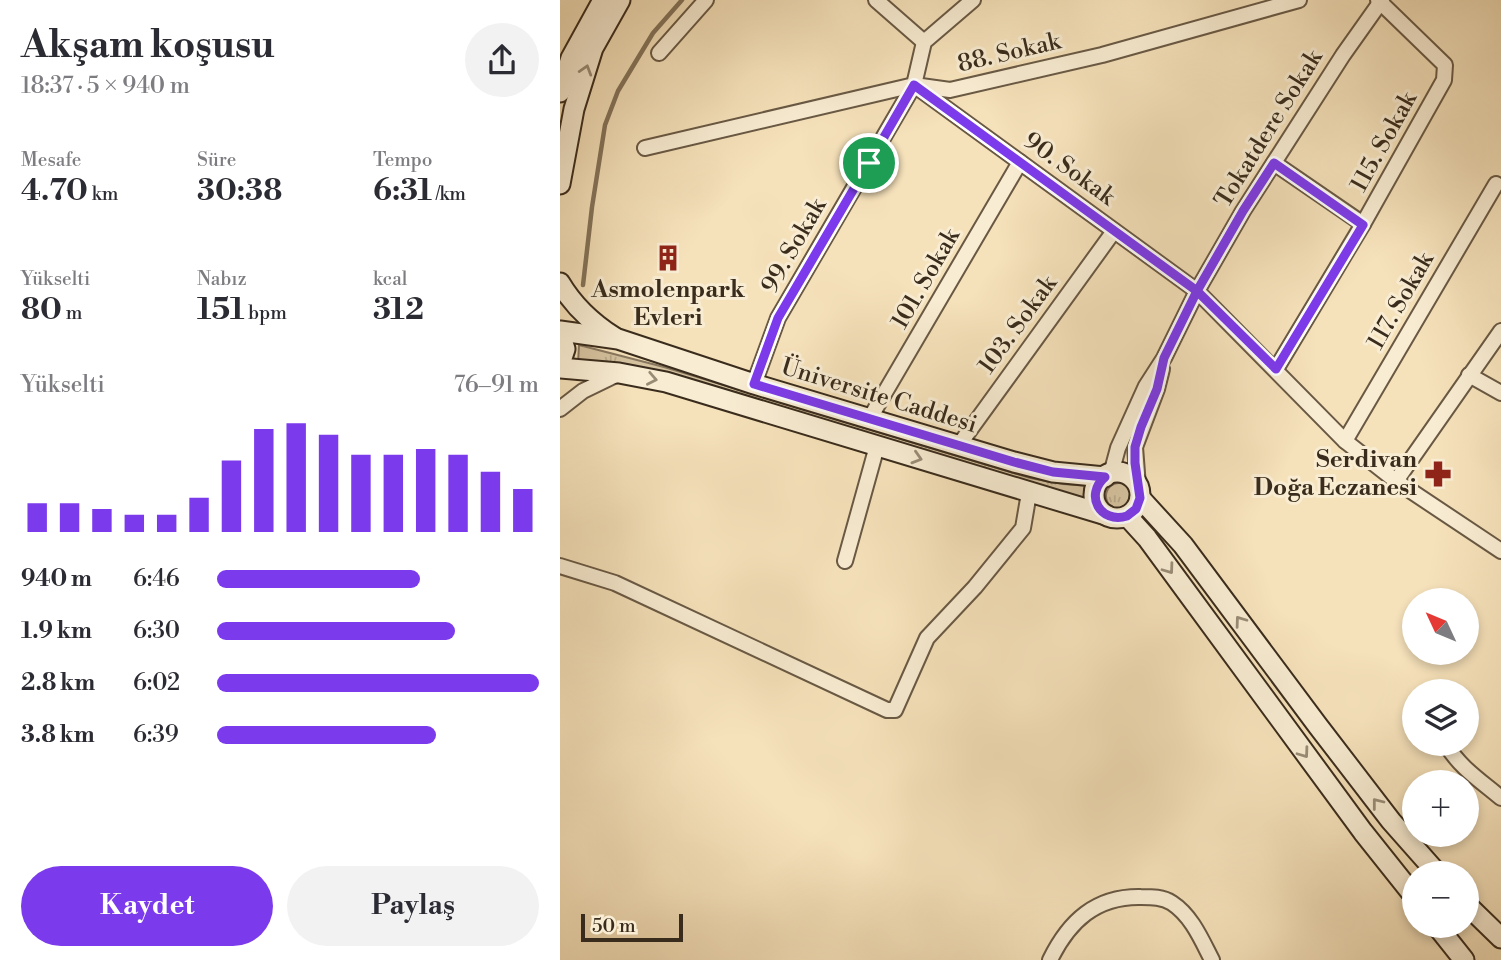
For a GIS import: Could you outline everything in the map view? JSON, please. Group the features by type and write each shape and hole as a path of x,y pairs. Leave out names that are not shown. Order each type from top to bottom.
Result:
{"main road":[{"path":"560,92 571,58 603,0"},
{"path":"560,184 575,109 593,48 620,0"},
{"path":"560,283 567,295 596,326 618,339"},
{"path":"560,332 565,349 560,366"},
{"name":"Üniversite Caddesi","path":"560,332 618,339 754,384 1053,472 1108,475"},
{"name":"Üniversite Caddesi","path":"560,366 666,382 1106,515"},
{"path":"1139,492 1136,509 1120,518 1106,515 1096,504 1094,496 1097,484 1108,475 1124,474 1130,477 1139,492 1184,545 1326,737 1391,821 1426,861"},
{"path":"1127,516 1147,538 1402,881"},
{"path":"1479,917 1501,938"},
{"path":"1447,938 1464,960"}],"street":[{"path":"659,53 706,0"},
{"path":"876,0 924,42 973,0"},
{"name":"88. Sokak","path":"645,148 914,85 950,90 1102,55 1299,0"},
{"name":"115. Sokak","path":"1276,369 1363,225 1444,80 1445,65 1380,1"},
{"name":"Tokatdere Sokak","path":"1108,475 1146,386 1164,358 1197,291 1243,211 1380,1"},
{"name":"99. Sokak","path":"754,384 778,318 914,85 924,42"},
{"name":"90. Sokak","path":"914,85 1197,291 1345,441 1396,481 1501,551"},
{"name":"101. Sokak","path":"870,418 1020,162"},
{"path":"1274,163 1363,225"},
{"name":"117. Sokak","path":"1345,441 1496,184"},
{"name":"103. Sokak","path":"959,445 1114,231"},
{"path":"1396,481 1501,331"},
{"name":"Tokatdere Sokak","path":"1139,492 1135,447 1157,389 1164,358"},
{"path":"560,409 583,391 620,373"},
{"path":"1469,375 1501,393"},
{"path":"845,561 877,446"},
{"path":"560,566 615,583 830,685 887,710 895,710 928,638 975,587 1023,528 1030,492"},
{"path":"1454,756 1474,777 1501,798"},
{"path":"1050,960 1066,933 1080,918 1093,908 1122,897 1157,897 1171,902 1192,924 1212,960"}],"green space":[{"path":"579,345 664,367 1030,478 1089,486 1088,501 578,364"},
{"path":"1119,483 1128,487 1132,496 1128,505 1119,509 1110,505 1106,496 1110,487"}],"waterway":[{"path":"583,285 605,125 618,91 653,33 682,0"}],"place":[{"name":"Asmolenpark Evleri","path":"668,258"},
{"name":"Serdivan Doğa Eczanesi","path":"1438,474"}],"route":[{"path":"869,163 778,318 754,384 1014,462 1053,472 1105,477 1097,484 1094,496 1100,510 1112,518 1127,516 1138,504 1140,492 1135,447 1157,389 1164,358 1197,291 1276,369 1363,225 1274,163 1197,291 914,85 869,163"}]}
